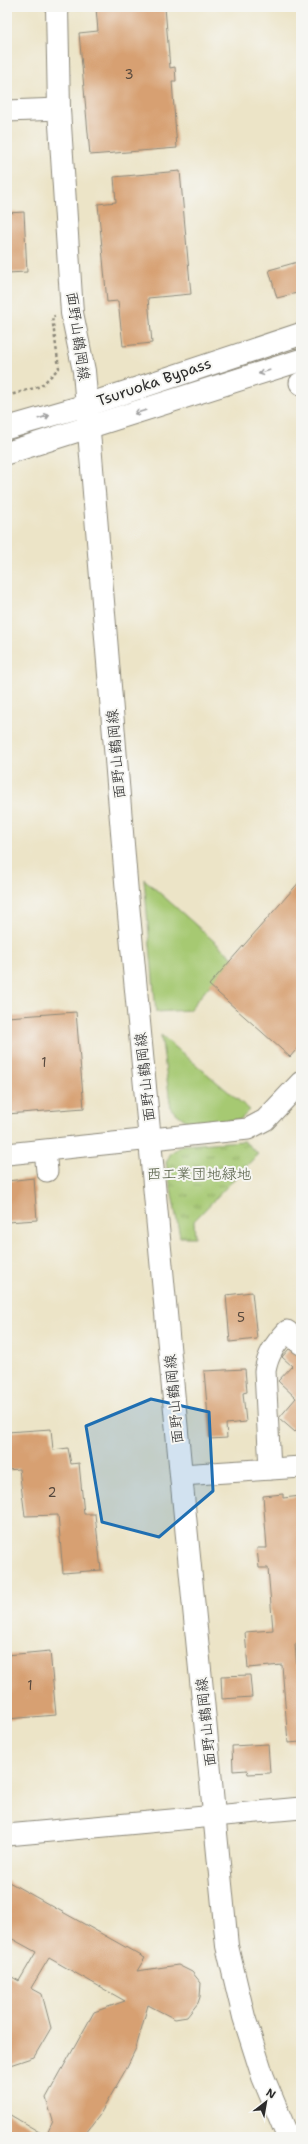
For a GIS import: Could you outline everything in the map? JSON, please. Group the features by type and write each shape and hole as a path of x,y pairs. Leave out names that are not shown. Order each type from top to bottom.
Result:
{"main road":[{"name":"面野山鶴岡線","path":"57,7 59,109 72,313 84,371 127,893 181,1475 229,1953 244,2017 263,2077 288,2137"},
{"name":"Tsuruoka Bypass","path":"7,428 87,405 301,334"},
{"name":"Tsuruoka Bypass","path":"7,453 301,360"}],"street":[{"path":"7,111 59,109"},
{"path":"7,1154 46,1161 151,1140 248,1129 265,1120 301,1082"},
{"path":"270,1468 265,1371 268,1356 276,1342 287,1331 301,1344"},
{"path":"181,1475 301,1467"},
{"path":"7,1836 301,1808"}],"path":[{"path":"7,396 41,386 59,368 52,317 72,313"}],"highlighted area":[{"path":"151,1399 209,1412 213,1491 159,1537 102,1522 86,1426"}],"green space":[{"path":"144,879 233,958 189,1010 156,1012"},
{"path":"161,1035 250,1110 241,1119 190,1124 171,1109"},
{"name":"西工業団地緑地","path":"244,1141 258,1154 194,1221 195,1237 180,1237 166,1162 171,1153 182,1145"}],"building":[{"path":"165,7 170,68 175,67 176,81 172,81 177,148 90,155 79,33 98,31 96,8"},
{"path":"180,171 191,294 148,298 152,343 123,346 118,301 107,302 98,204 116,202 114,177"},
{"path":"24,212 27,272 7,273 7,213"},
{"path":"301,261 301,292 277,298 269,270"},
{"path":"301,880 301,1044 290,1057 209,985"},
{"path":"76,1012 84,1108 7,1114 7,1017"},
{"path":"34,1178 37,1220 7,1222 7,1181"},
{"path":"252,1292 257,1339 230,1342 226,1295"},
{"path":"289,1349 301,1356 301,1426 295,1432 279,1418 296,1398 278,1381 292,1366 282,1357"},
{"path":"245,1369 247,1392 243,1393 246,1422 226,1424 227,1438 210,1439 204,1371"},
{"path":"51,1429 53,1450 68,1448 71,1464 79,1463 84,1514 95,1514 101,1570 63,1573 58,1515 25,1516 19,1469 7,1470 7,1432"},
{"path":"283,1494 283,1498 301,1496 301,1643 295,1644 297,1668 301,1668 301,1742 288,1743 282,1665 248,1668 245,1632 273,1630 268,1568 259,1568 257,1548 267,1548 263,1496"},
{"path":"50,1651 56,1715 7,1719 7,1655"},
{"path":"250,1675 252,1697 222,1699 221,1676"},
{"path":"268,1744 270,1773 248,1774 247,1770 233,1771 232,1746"},
{"path":"7,1881 145,1958 137,1971 178,1965 192,1972 201,1983 198,2003 187,2017 175,2019 148,2005 136,2048 125,2071 99,2116 83,2137 7,2137 7,2113 46,2136 53,2121 46,2098 94,2012 125,2001 49,1958 31,1988 42,1994 51,2028 34,2057 7,2066 7,1974 19,1981 36,1952 7,1936"}]}
